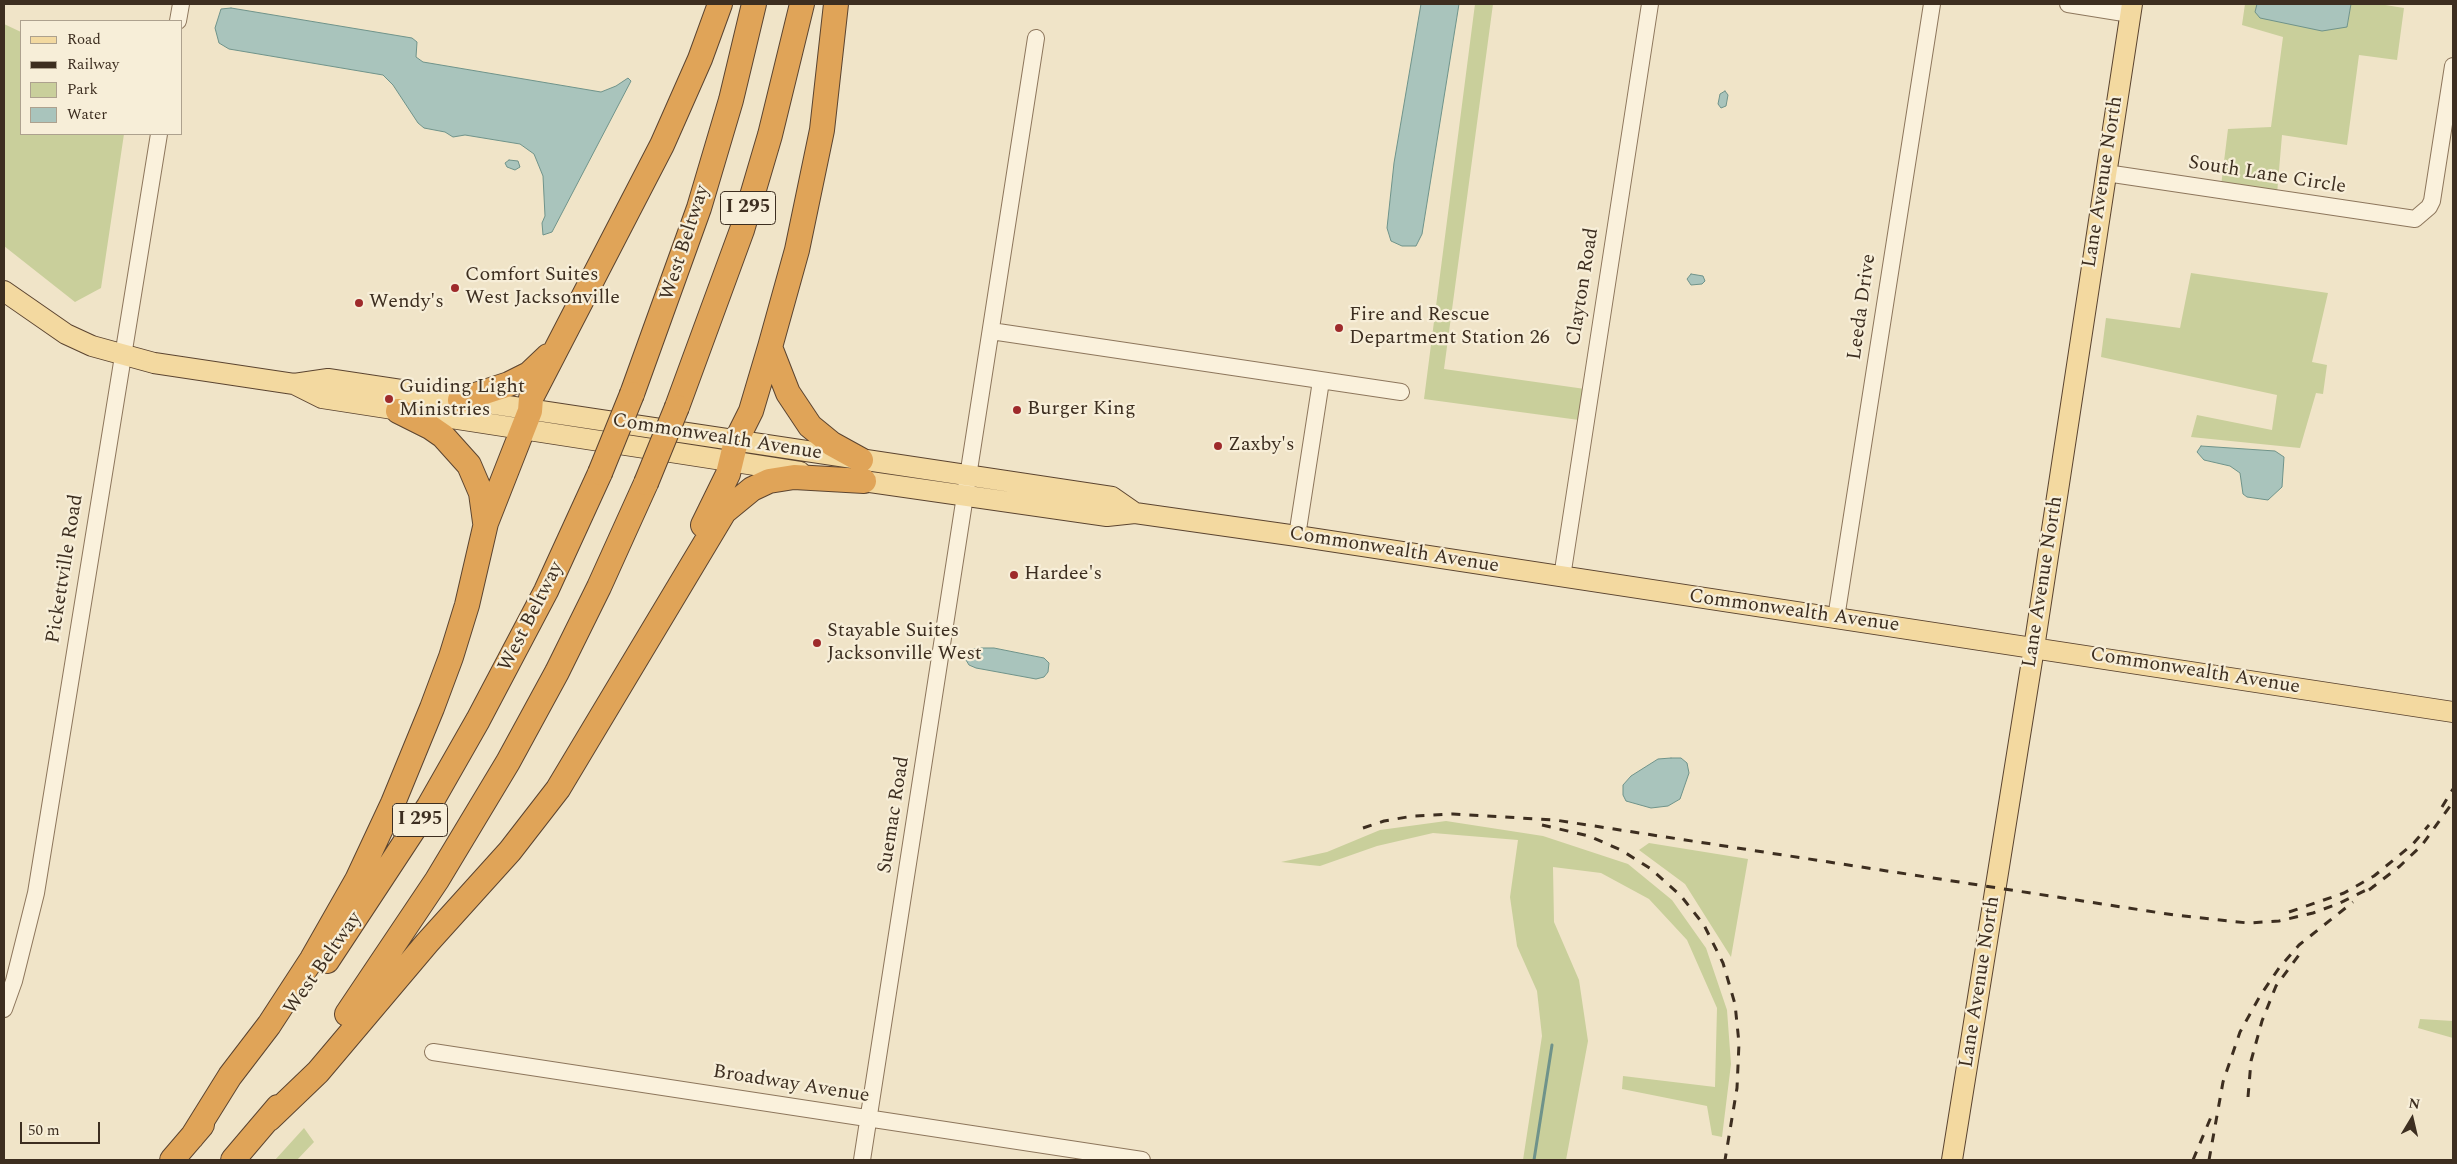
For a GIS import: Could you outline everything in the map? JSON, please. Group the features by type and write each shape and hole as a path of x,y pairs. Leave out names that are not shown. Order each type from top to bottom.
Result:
{"highway":[{"path":"192,1137 230,1076 269,1025 312,959 361,872 394,803 432,708 467,605 486,523 526,420 531,398 662,145 700,59 720,4"},
{"name":"West Beltway","path":"172,1160 257,1057 308,989 358,916 429,806 478,720 546,591 600,473 682,261 731,100 754,4"},
{"name":"I 295","path":"233,1160 269,1119 366,989 470,826 557,672 615,554 678,407 742,230 770,135 802,4"},
{"path":"635,661 719,492 751,412 806,211 822,130 836,4"},
{"path":"770,347 788,393 810,426 863,471"},
{"path":"460,400 492,391 529,374 557,348"},
{"path":"398,411 430,427 443,436 469,465 482,493 486,523"},
{"path":"269,1119 318,1072 427,942 510,851 558,789 724,512 752,489 769,481 863,471"}],"main road":[{"name":"Lane Avenue North","path":"1952,1160 2034,648 2131,9"},
{"name":"Commonwealth Avenue","path":"4,291 66,334 92,346 122,356 194,370 294,384 328,379 460,400 526,420"},
{"name":"Commonwealth Avenue","path":"294,384 322,398 398,411 526,420 863,471 964,496 1107,516 1135,513 1297,536 2453,712"},
{"name":"Commonwealth Avenue","path":"863,471 968,476 1112,497 1135,513"}],"street":[{"path":"178,20 181,4"},
{"name":"Clayton Road","path":"1562,577 1650,4"},
{"name":"Leeda Drive","path":"1836,618 1932,4"},
{"path":"2068,4 2131,9"},
{"name":"Suemac Road","path":"862,1160 1036,38"},
{"name":"South Lane Circle","path":"2106,174 2404,219 2415,219 2420,216 2432,200 2453,66"},
{"name":"Pickettville Road","path":"4,1009 14,980 36,893 159,135"},
{"path":"991,331 1401,392"},
{"path":"1297,536 1320,381"},
{"name":"Broadway Avenue","path":"433,1052 1142,1160"}],"green space":[{"path":"1475,4 1493,4 1444,369 1585,389 1579,420 1424,399"},
{"path":"2245,4 2257,4 2255,12 2347,27 2351,4 2379,4 2404,8 2397,60 2359,55 2347,145 2282,135 2277,194 2221,186 2228,129 2271,127 2283,37 2242,25"},
{"path":"4,24 20,32 20,135 124,135 101,288 75,302 4,246"},
{"path":"2191,273 2328,293 2312,362 2327,365 2323,394 2316,393 2300,448 2191,437 2197,415 2272,430 2277,395 2101,357 2106,318 2180,328"},
{"path":"1446,821 1543,836 1628,864 1672,900 1706,948 1727,1010 1731,1064 1722,1137 1712,1135 1707,1106 1622,1089 1623,1076 1715,1087 1717,1008 1687,940 1649,899 1601,873 1553,867 1554,922 1579,980 1588,1041 1566,1160 1523,1160 1542,1036 1537,991 1517,946 1510,897 1518,840 1433,833 1377,846 1320,866 1281,862 1327,852 1380,830"},
{"path":"1649,843 1748,859 1731,957 1685,884 1639,850"},
{"path":"2420,1019 2453,1021 2453,1038 2418,1028"},
{"path":"304,1128 314,1142 297,1160 275,1160"}],"water":[{"path":"1421,4 1459,4 1422,234 1416,246 1402,246 1391,241 1387,228 1394,163"},
{"path":"2257,4 2351,4 2347,27 2322,31 2260,18 2255,12"},
{"path":"231,8 412,38 417,42 416,57 423,62 601,92 616,86 628,78 631,81 552,232 543,235 542,223 545,216 543,176 534,154 520,144 465,135 453,137 445,132 424,128 418,123 393,85 383,75 229,49 219,43 215,28 221,9"},
{"path":"1725,91 1728,95 1726,106 1721,108 1718,104 1720,94"},
{"path":"509,160 518,161 520,167 515,170 507,167 505,163"},
{"path":"1691,274 1703,276 1705,281 1702,284 1691,285 1687,279"},
{"path":"2201,446 2275,451 2284,457 2282,487 2268,500 2247,497 2243,494 2240,473 2230,466 2204,460 2197,452"},
{"path":"994,648 1044,658 1049,663 1048,672 1044,677 1036,679 976,668 969,665 966,660 969,650"},
{"path":"1681,758 1687,763 1689,773 1680,799 1668,806 1651,808 1626,801 1623,795 1623,785 1631,776 1658,759"}],"waterway":[{"path":"1534,1160 1552,1045"}],"railway":[{"path":"2442,807 2453,789"},
{"path":"2369,890 2400,866 2422,845 2453,802"},
{"path":"1363,828 1384,821 1413,816 1453,814 1555,820 2174,915 2248,923 2279,921 2313,913 2340,903 2374,886"},
{"path":"1542,825 1589,836 1621,850 1651,869 1681,896 1704,925 1723,963 1735,1004 1739,1043 1737,1088 1725,1160"},
{"path":"2289,912 2344,893 2374,876 2413,844 2429,825"},
{"path":"2209,1160 2223,1082 2240,1032 2260,996 2279,968 2299,945 2353,902"},
{"path":"2248,1097 2251,1061 2262,1021 2276,986 2299,955"},
{"path":"2193,1160 2211,1117"}],"place":[{"name":"Comfort Suites West Jacksonville","path":"455,288"},
{"name":"Wendy's","path":"359,303"},
{"name":"Fire and Rescue Department Station 26","path":"1339,328"},
{"name":"Guiding Light Ministries","path":"389,399"},
{"name":"Burger King","path":"1017,410"},
{"name":"Zaxby's","path":"1218,446"},
{"name":"Hardee's","path":"1014,575"},
{"name":"Stayable Suites Jacksonville West","path":"817,643"}]}
